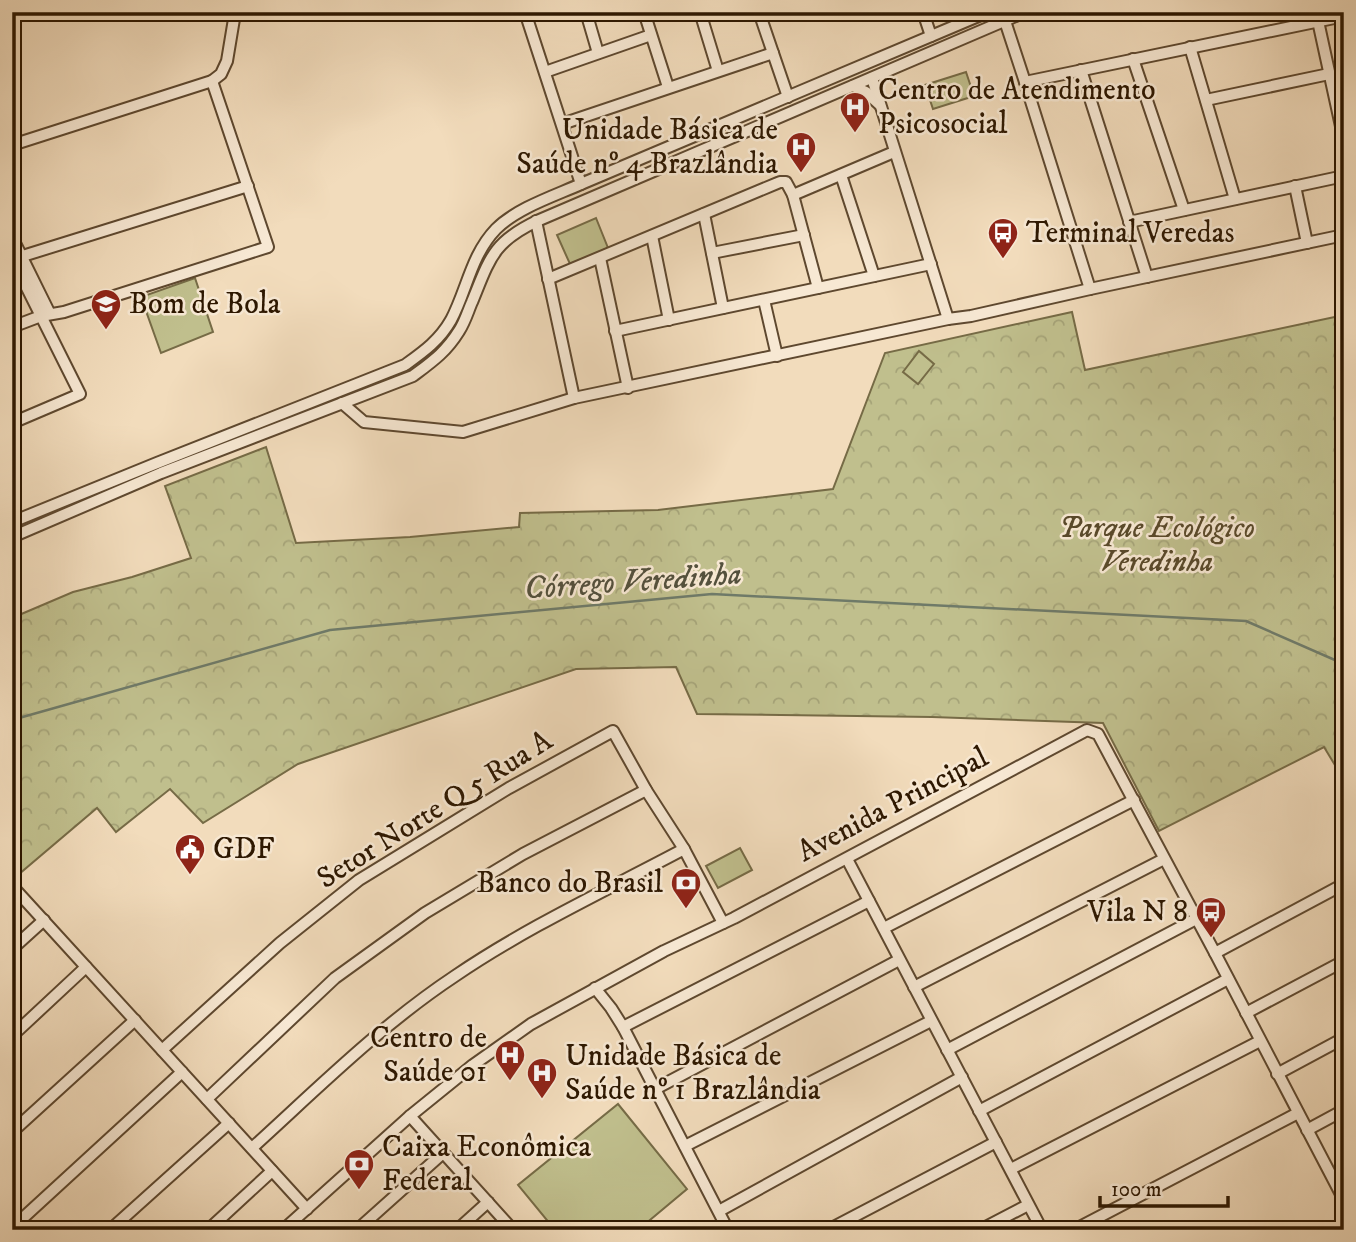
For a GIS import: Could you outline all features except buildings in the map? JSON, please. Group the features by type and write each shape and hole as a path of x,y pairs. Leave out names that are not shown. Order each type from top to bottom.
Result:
{"street":[{"path":"525,12 581,184"},
{"path":"586,12 598,53"},
{"path":"644,12 668,88"},
{"path":"699,12 718,71"},
{"path":"923,12 931,36"},
{"path":"12,537 159,468 405,365 431,346 450,321 475,258 496,229 517,213 988,12"},
{"path":"12,522 413,376 441,356 461,329 489,260 503,242 518,230 1025,12"},
{"path":"762,13 788,97"},
{"path":"1025,82 1344,16"},
{"path":"12,145 212,81 221,74 227,61 234,19"},
{"path":"1004,21 1090,289"},
{"path":"1318,21 1344,140"},
{"path":"545,72 651,35"},
{"path":"1191,47 1235,199"},
{"path":"562,124 773,52"},
{"path":"1133,59 1184,210"},
{"path":"1081,70 1147,277"},
{"path":"1206,100 1329,74"},
{"path":"872,78 948,319"},
{"path":"12,327 268,247 212,81"},
{"path":"853,86 866,92 879,104"},
{"path":"775,102 781,117"},
{"path":"678,143 678,155 684,158"},
{"path":"657,152 662,154 662,167"},
{"path":"793,195 894,152"},
{"path":"841,175 874,276"},
{"path":"1129,222 1344,176"},
{"path":"548,279 780,182 786,182 793,195 818,288"},
{"path":"16,258 248,186"},
{"path":"1295,186 1307,243"},
{"path":"547,200 543,204 544,210 552,215"},
{"path":"531,207 538,213 536,221 574,398"},
{"path":"704,214 723,308"},
{"path":"712,253 804,235"},
{"path":"342,403 364,422 463,432 574,398 1344,235"},
{"path":"652,236 669,320"},
{"path":"12,237 16,258 46,315 80,394 12,422"},
{"path":"485,244 495,252"},
{"path":"600,258 628,388"},
{"path":"615,331 930,264"},
{"path":"764,300 777,356"},
{"name":"Avenida Principal","path":"283,1230 410,1116 473,1065 531,1024 664,951 847,859 1087,730 1098,734 1307,1130 1341,1187 1344,1200"},
{"name":"Setor Norte Q 5 Rua A","path":"162,1050 280,943 359,880 509,788 613,731 646,790"},
{"path":"207,1099 335,978 425,913 523,855 646,790 684,849 723,923"},
{"path":"884,928 1134,800"},
{"path":"252,1149 379,1033 454,976 535,928 684,849"},
{"path":"847,859 1042,1230"},
{"path":"914,987 1164,859"},
{"path":"1215,953 1344,884"},
{"path":"12,889 14,888 44,920 307,1209"},
{"path":"622,1027 869,901"},
{"path":"947,1050 1196,919"},
{"path":"12,948 44,920"},
{"path":"656,1089 899,960"},
{"path":"1246,1013 1344,961"},
{"path":"12,1036 86,967"},
{"path":"979,1111 1228,979"},
{"path":"595,988 622,1027 728,1230"},
{"path":"12,1132 135,1020"},
{"path":"685,1146 932,1021"},
{"path":"1278,1074 1344,1038"},
{"path":"1011,1169 1260,1041"},
{"path":"12,1228 183,1072"},
{"path":"719,1211 962,1077"},
{"path":"1307,1130 1344,1111"},
{"path":"1074,1230 1298,1113"},
{"path":"410,1116 513,1230"},
{"path":"110,1230 229,1124"},
{"path":"828,1230 996,1142"},
{"path":"357,1230 443,1153"},
{"path":"208,1230 272,1171"},
{"path":"457,1230 488,1202"},
{"path":"980,1230 1028,1205"}],"green space":[{"path":"966,72 974,96 933,109 925,85"},
{"path":"596,218 608,248 570,264 557,235"},
{"path":"195,278 213,332 161,353 141,297"},
{"name":"Parque Ecológico Veredinha","path":"1072,312 1085,370 1344,315 1344,780 1324,747 1159,831 1103,723 932,717 697,714 676,667 576,669 298,764 203,823 170,789 116,832 97,808 12,880 12,618 73,592 191,558 165,486 266,447 296,543 410,537 519,527 520,513 658,510 833,489 885,353"},
{"path":"919,351 934,364 918,384 903,372"},
{"path":"740,848 752,870 718,888 706,866"},
{"path":"618,1104 687,1189 638,1230 555,1230 518,1185"}],"waterway":[{"name":"Córrego Veredinha","path":"12,720 330,630 712,594 1246,621 1344,664"}],"place":[{"name":"Centro de Atendimento Psicosocial","path":"855,134"},
{"name":"Unidade Básica de Saúde nº 4 Brazlândia","path":"801,174"},
{"name":"Terminal Veredas","path":"1003,260"},
{"name":"Bom de Bola","path":"106,331"},
{"name":"GDF","path":"190,876"},
{"name":"Banco do Brasil","path":"686,910"},
{"name":"Vila N 8","path":"1211,939"},
{"name":"Centro de Saúde 01","path":"510,1082"},
{"name":"Unidade Básica de Saúde nº 1 Brazlândia","path":"542,1100"},
{"name":"Caixa Econômica Federal","path":"359,1191"}]}
